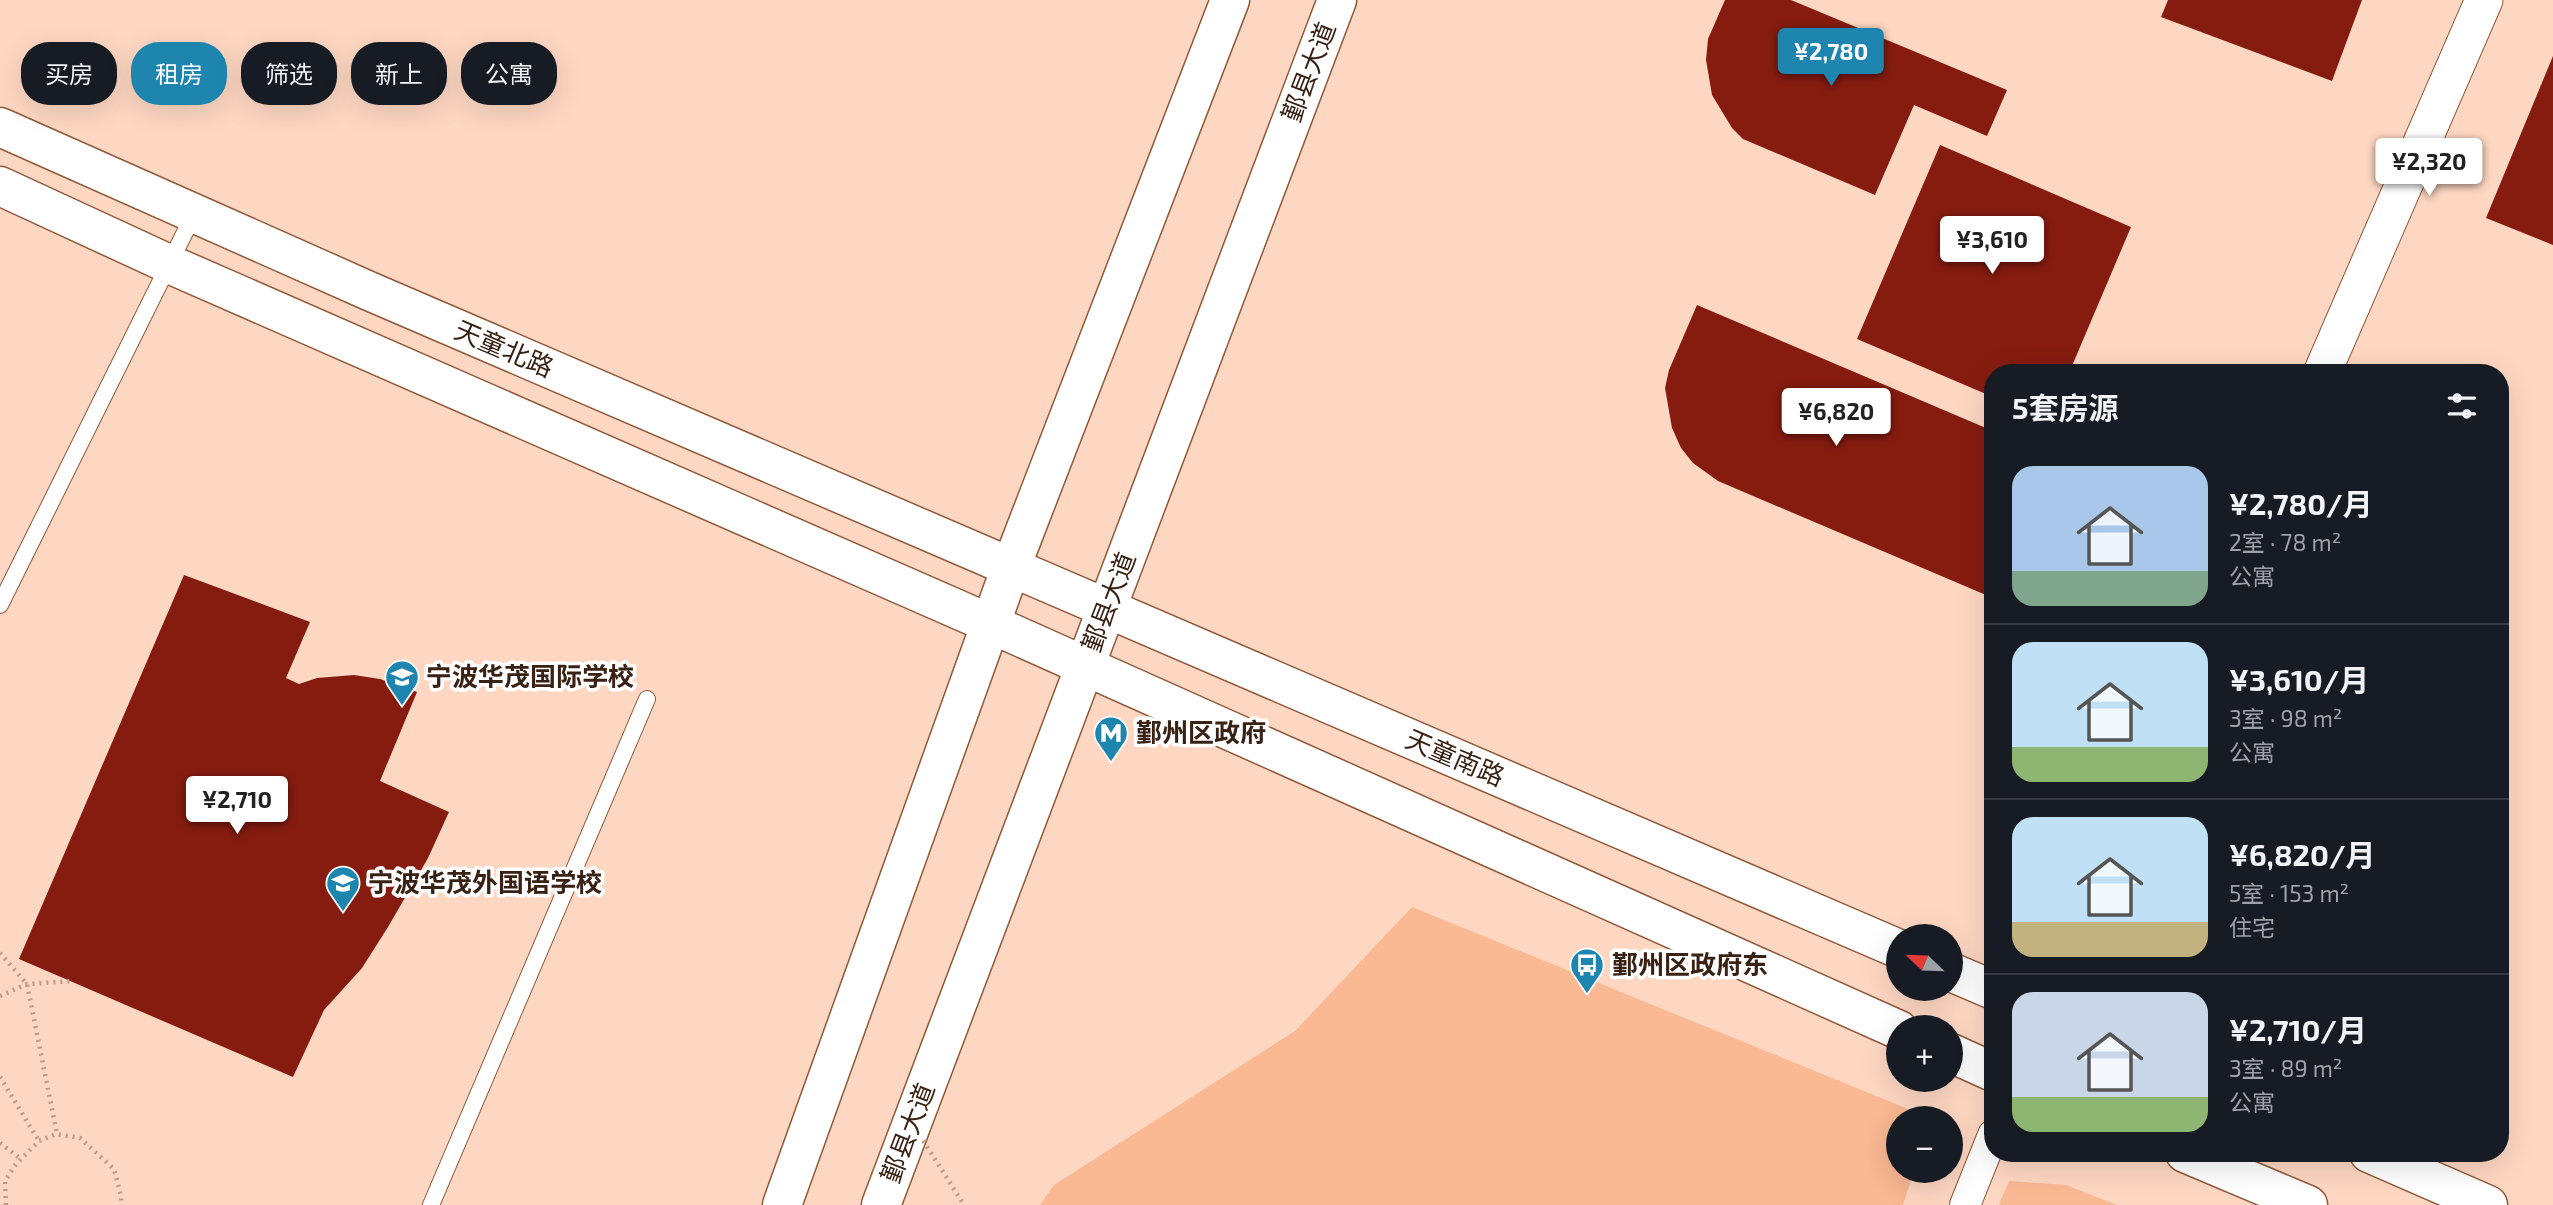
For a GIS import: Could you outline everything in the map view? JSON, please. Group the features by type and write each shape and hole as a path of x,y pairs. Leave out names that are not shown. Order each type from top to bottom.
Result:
{"main road":[{"path":"782,1205 1011,566 1230,0"},
{"name":"鄞县大道","path":"881,1205 1337,0"},
{"name":"天童北路","path":"0,127 194,214 1011,566"},
{"path":"0,186 170,264 990,624 1886,1024"},
{"name":"天童南路","path":"1011,566 1886,943"},
{"path":"1964,978 1984,986"},
{"path":"1963,1058 1984,1068"},
{"path":"2206,1162 2308,1205"},
{"path":"2390,1162 2488,1205"}],"street":[{"path":"2326,364 2484,0"},
{"path":"1965,1205 1984,1158"}],"lane":[{"path":"0,605 194,214"},
{"path":"431,1205 647,699"}],"path":[{"path":"0,953 27,984 57,1134"},
{"path":"0,996 27,984 72,981"},
{"path":"0,1077 38,1141"},
{"path":"912,1123 964,1205"},
{"path":"6,1205 3,1186 5,1181 38,1141 57,1134 80,1138 114,1169 121,1205"},
{"path":"0,1143 21,1159"}],"shaded area":[{"path":"1412,907 1901,1106 1886,1106 1886,1183 1910,1183 1903,1205 1040,1205 1054,1185 1295,1031"},
{"path":"2009,1181 2066,1185 2117,1205 1999,1205"}],"building":[{"path":"1725,0 1791,0 2007,90 1987,136 1914,105 1875,195 1743,139 1732,128 1712,95 1706,60 1708,39"},
{"path":"2168,0 2362,0 2332,81 2161,17"},
{"path":"2553,56 2553,245 2486,218"},
{"path":"1940,145 2131,227 2073,364 1984,364 1984,393 1857,339"},
{"path":"1697,305 1984,427 1984,594 1718,481 1693,463 1681,448 1672,428 1665,388 1669,370"},
{"path":"184,575 310,622 286,678 299,684 317,678 354,675 380,679 417,692 380,781 449,812 428,858 388,927 362,968 324,1010 293,1077 19,959"}],"place":[{"name":"宁波华茂国际学校","path":"402,707"},
{"name":"鄞州区政府","path":"1111,763"},
{"name":"宁波华茂外国语学校","path":"343,913"},
{"name":"鄞州区政府东","path":"1587,995"}]}
